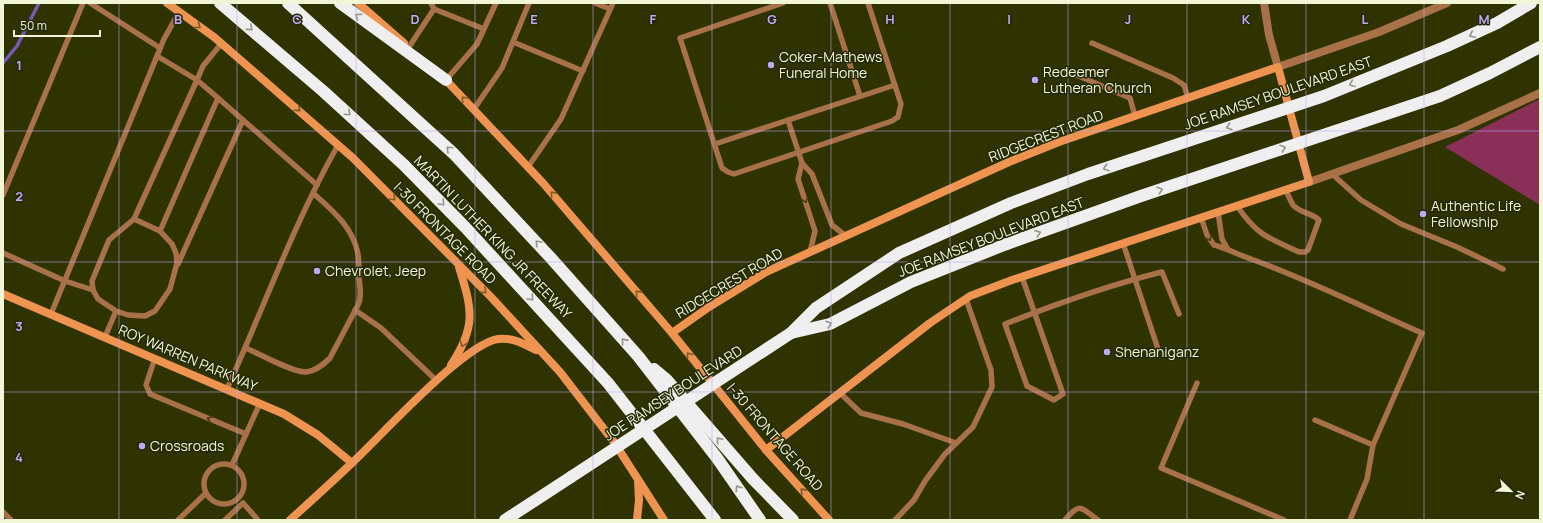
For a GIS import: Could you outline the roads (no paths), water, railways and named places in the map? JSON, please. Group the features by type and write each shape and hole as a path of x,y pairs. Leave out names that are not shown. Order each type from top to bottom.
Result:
{"highway":[{"name":"MARTIN LUTHER KING JR FREEWAY","path":"220,3 323,91 404,165 465,227 608,383 715,520"},
{"name":"MARTIN LUTHER KING JR FREEWAY","path":"288,3 313,24 454,154 560,268 638,356 717,458 760,520"},
{"path":"340,3 446,80"},
{"name":"JOE RAMSEY BOULEVARD EAST","path":"791,333 816,308 899,253 1011,203 1088,174 1324,96 1447,46 1497,23 1531,3"},
{"name":"JOE RAMSEY BOULEVARD EAST","path":"791,333 830,324 911,282 1004,245 1141,196 1440,96 1490,73 1540,47"},
{"name":"JOE RAMSEY BOULEVARD","path":"505,520 791,333"},
{"path":"638,356 666,379 753,479 792,520"}],"street":[{"name":"I-30 FRONTAGE ROAD","path":"167,3 221,44 353,158 491,297 560,372 614,442 664,520"},
{"name":"I-30 FRONTAGE ROAD","path":"358,3 446,80 528,166 672,333 766,450 829,520"},
{"path":"1264,3 1269,35 1310,182"},
{"name":"RIDGECREST ROAD","path":"672,333 709,307 766,272 1009,162 1060,142 1379,32 1448,3"},
{"path":"766,450 930,323 966,299 1022,277 1310,182 1458,130 1540,93"},
{"path":"449,369 463,348 470,326 470,302 459,266"},
{"name":"ROY WARREN PARKWAY","path":"3,294 260,403 302,424 352,463"},
{"path":"290,520 352,463 449,369 484,344 499,339 515,340 540,352"},
{"path":"637,520 639,500 638,480"}],"lane":[{"path":"3,195 83,3"},
{"path":"90,3 160,48"},
{"path":"446,80 477,44 496,3"},
{"path":"474,109 502,68 529,3"},
{"path":"595,3 610,10"},
{"path":"528,166 561,119 613,3"},
{"path":"783,3 680,38 722,168 734,174 892,122 898,117 901,104 868,3"},
{"path":"830,3 860,96"},
{"path":"409,48 432,6 484,29"},
{"path":"51,314 160,48 179,12"},
{"path":"513,42 583,71"},
{"path":"1092,43 1173,78 1184,85 1188,98"},
{"path":"221,44 204,66 197,80 134,219 109,240 92,281 93,290 98,299 116,312 128,315 145,316 155,311 170,289 176,269 243,120"},
{"path":"157,56 197,80 317,185"},
{"path":"1067,71 1130,98 1135,116"},
{"path":"715,144 895,84"},
{"path":"160,231 218,98"},
{"path":"788,120 802,163 812,174 832,225 846,236"},
{"path":"228,389 286,252 313,193 338,145"},
{"path":"802,163 798,179 815,231 810,252"},
{"path":"1332,174 1361,200 1401,224 1457,247 1504,270"},
{"path":"1237,206 1250,224 1261,235 1299,252 1305,252 1308,250 1319,220 1315,216 1297,208 1286,190"},
{"path":"246,348 295,370 304,372 314,370 323,365 330,358 360,302 361,296 358,254 354,241 336,213 313,193"},
{"path":"1218,212 1222,239 1228,248"},
{"path":"1201,218 1207,236 1214,245 1228,248 1237,254 1274,267 1422,333 1373,445 1367,479 1350,520"},
{"path":"134,219 160,231 172,244 176,254 176,269"},
{"path":"1123,244 1158,349"},
{"path":"3,253 65,281 93,290"},
{"path":"1022,277 1034,312 1063,394 1054,400 1026,386 1005,324 1034,312 1134,279 1162,272 1179,314"},
{"path":"895,520 914,500 925,481 945,454 973,427 992,387 990,370 966,299"},
{"path":"356,310 381,328 437,380"},
{"path":"105,337 116,312"},
{"path":"155,358 146,385 150,394 246,434"},
{"path":"1197,383 1161,468 1284,520"},
{"path":"840,393 861,413 902,424 956,443"},
{"path":"232,465 260,403"},
{"path":"1315,420 1373,445"},
{"path":"225,520 241,501 244,489 244,477 237,468 232,465 216,465 208,472 204,482 206,493 213,501 224,505 241,501"},
{"path":"178,520 206,493"},
{"path":"241,501 258,520"},
{"path":"1065,520 1074,508 1078,507 1098,520"},
{"path":"3,512 11,520"}],"waterway":[{"path":"3,63 17,46 39,3"}],"place":[{"name":"Coker-Mathews Funeral Home","path":"771,65"},
{"name":"Redeemer Lutheran Church","path":"1035,80"},
{"name":"Authentic Life Fellowship","path":"1423,214"},
{"name":"Chevrolet, Jeep","path":"317,271"},
{"name":"Shenaniganz","path":"1107,352"},
{"name":"Crossroads","path":"142,446"}]}
